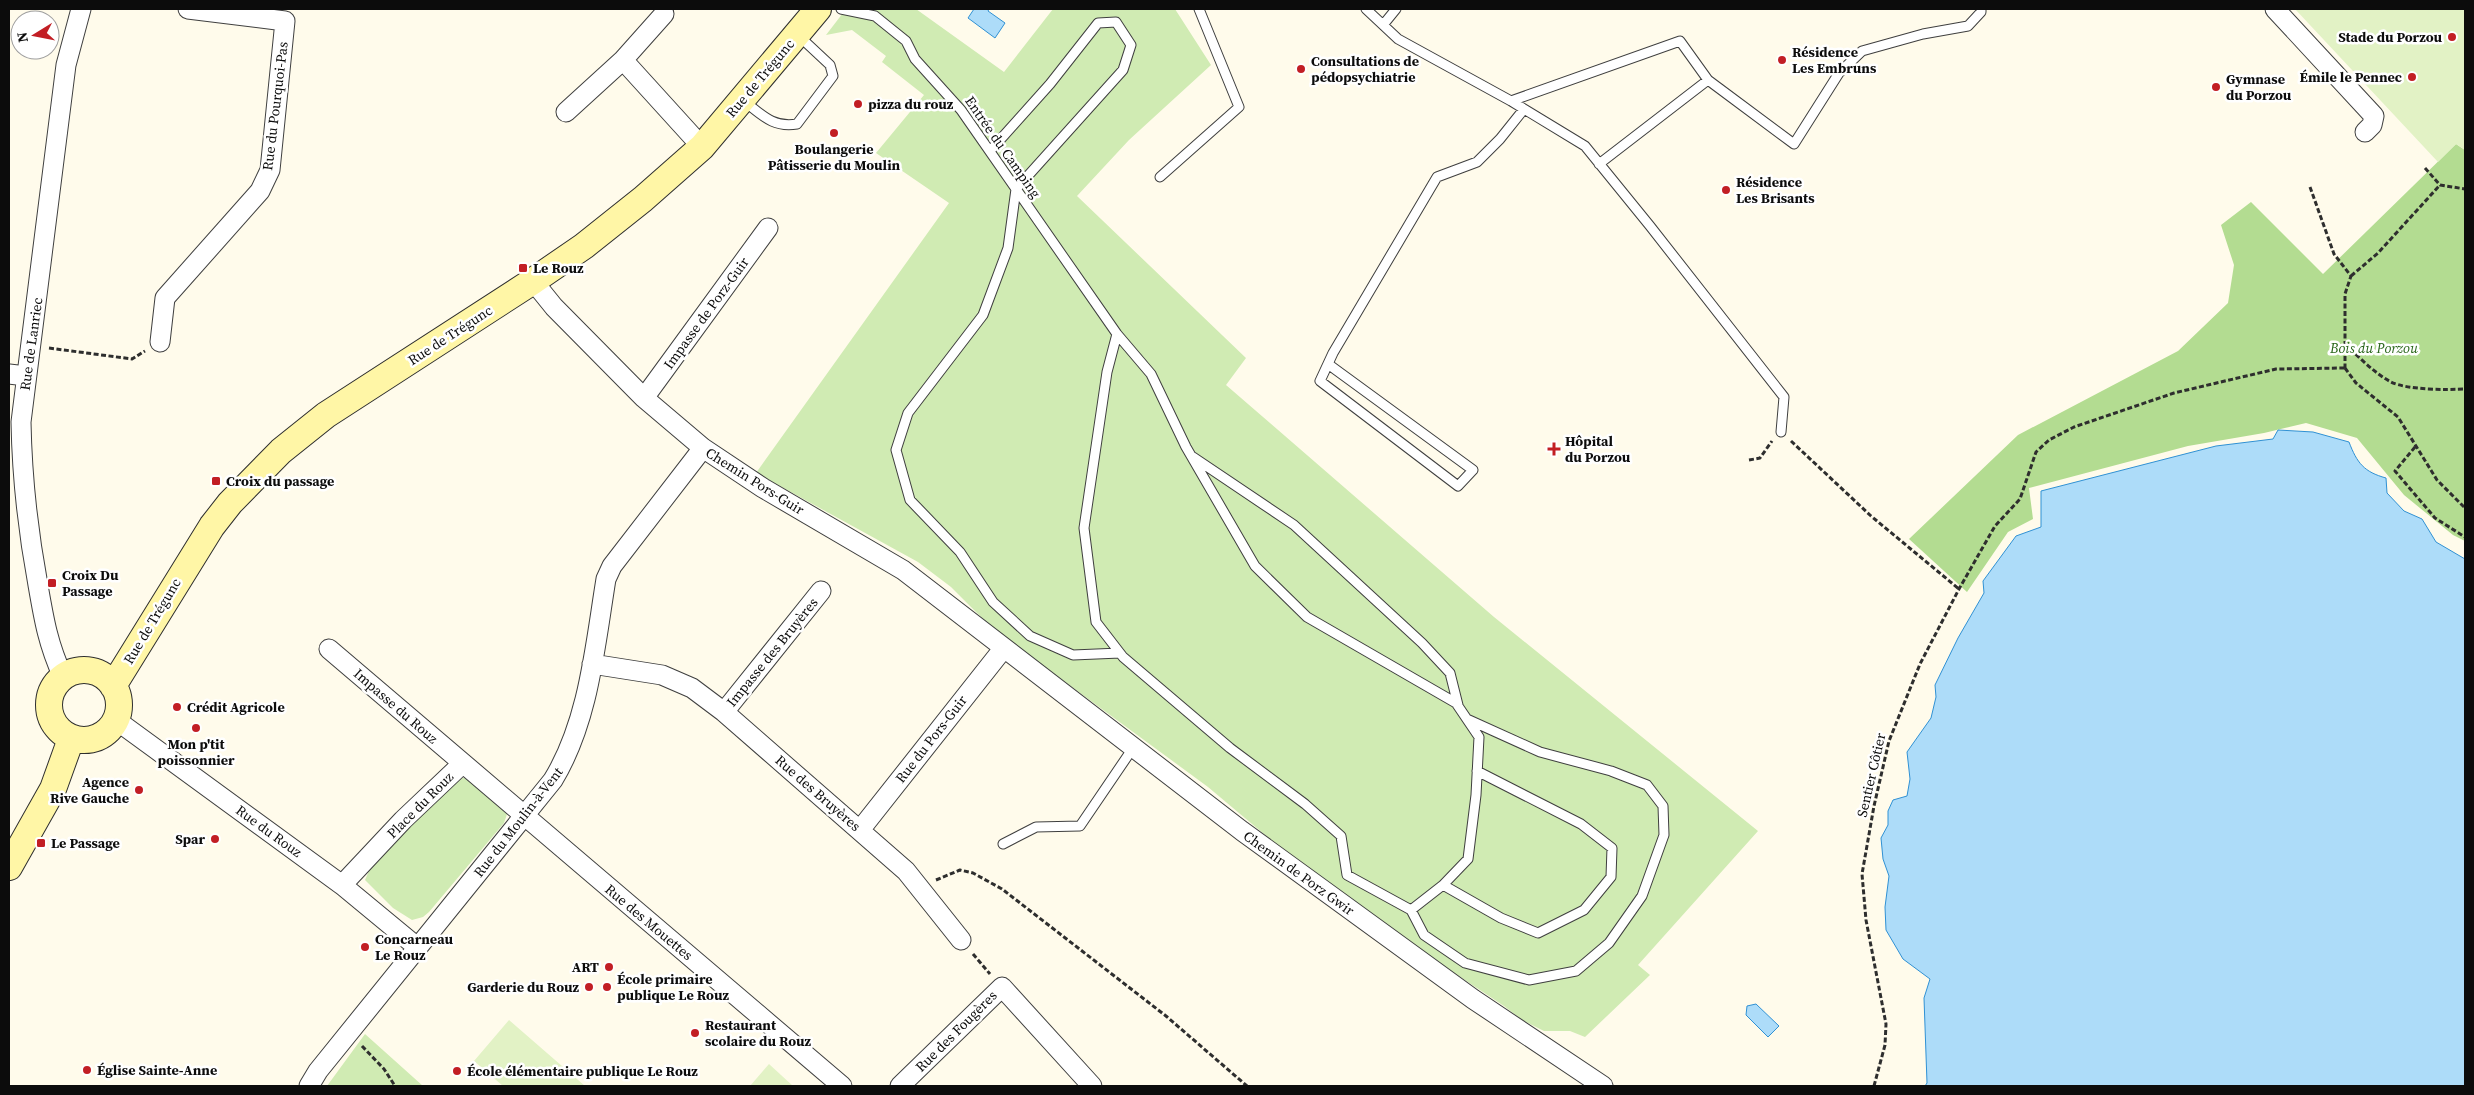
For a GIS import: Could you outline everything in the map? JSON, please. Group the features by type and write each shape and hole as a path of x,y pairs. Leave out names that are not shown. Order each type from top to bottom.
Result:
{"main road":[{"name":"Rue de Trégunc","path":"113,686 212,526 230,503 281,451 326,415 584,246 643,199 702,147 818,9"},
{"path":"84,670 100,675 113,686 118,696 119,708 116,720 110,729 92,740 71,739 54,725 48,705 55,684 63,677 73,672 84,670"},
{"path":"9,867 53,790 71,739"}],"street":[{"name":"Rue de Lanriec","path":"63,677 49,642 28,530 22,469 17,375 31,345 66,66 81,9"},
{"name":"Rue du Pourquoi-Pas","path":"160,342 165,298 260,191 270,170 291,15 188,9"},
{"path":"2275,9 2374,116 2372,125 2365,132"},
{"path":"566,112 623,60 664,14"},
{"path":"623,60 702,147"},
{"name":"Impasse de Porz-Guir","path":"644,398 768,228"},
{"name":"Chemin Pors-Guir","path":"533,281 554,307 644,398 703,448 763,488 903,570 1003,649"},
{"name":"Rue du Moulin-à-Vent","path":"309,1086 318,1071 417,947 525,817 553,780 568,756 592,664 606,579 612,566 703,448"},
{"name":"Impasse des Bruyères","path":"724,712 821,591"},
{"name":"Impasse du Rouz","path":"329,649 462,764"},
{"name":"Chemin de Porz Gwir","path":"1003,649 1242,831 1473,999 1603,1086"},
{"name":"Rue du Pors-Guir","path":"860,830 1003,649"},
{"name":"Rue des Bruyères","path":"592,664 670,677 692,688 724,712 906,872 961,940"},
{"name":"Rue du Rouz","path":"116,720 342,885 417,947"},
{"name":"Place du Rouz","path":"342,885 403,820 462,764 525,817"},
{"name":"Rue des Mouettes","path":"525,817 842,1086"},
{"name":"Rue des Fougères","path":"900,1086 1002,987 1092,1086"}],"lane":[{"name":"Entrée du Camping","path":"841,9 875,16 906,41 915,59 961,110 1117,334 1151,374 1191,456 1255,566 1306,617 1456,702 1458,706"},
{"path":"1160,177 1240,107 1199,9"},
{"path":"1366,9 1398,39 1511,101 1585,146 1784,397 1781,432"},
{"path":"1383,25 1396,9"},
{"path":"1511,101 1680,41 1708,80 1794,144 1839,73 1862,51 1924,34 1968,26 1981,12 1981,9"},
{"path":"990,151 1050,84 1098,23 1116,22 1131,45 1123,70 1016,189 1008,248 983,315 908,413 896,450 910,500 960,552 993,602 1030,636 1073,655 1120,653"},
{"path":"742,99 768,119 782,126 797,124 833,76 830,66 796,34"},
{"path":"1599,164 1708,80"},
{"path":"1328,364 1473,470 1458,486 1320,381 1328,364 1437,178 1478,162 1524,109"},
{"path":"1117,334 1107,372 1084,528 1096,622 1120,653 1230,748 1305,804 1341,836 1347,875 1411,910 1424,935 1464,963 1529,980 1576,971 1609,943 1642,896 1664,835 1663,806 1646,785 1611,771 1540,752 1467,719"},
{"path":"1191,456 1294,525 1422,643 1450,674 1458,706 1479,737 1478,771 1468,859 1443,886 1411,910"},
{"path":"1002,844 1036,827 1080,826 1133,748"},
{"path":"1443,886 1500,918 1538,933 1584,910 1611,876 1612,848 1581,824 1478,771"}],"path":[{"path":"2425,168 2440,185 2465,189"},
{"path":"2440,185 2378,253 2352,276 2345,294 2345,368 2356,383 2398,417 2437,480 2465,508"},
{"path":"2310,187 2334,254 2352,276"},
{"path":"31,345 132,359 160,342"},
{"path":"2345,344 2371,368 2392,383 2441,390 2465,389"},
{"name":"Sentier Côtier","path":"1874,1086 1886,1045 1886,1024 1866,920 1862,874 1889,741 1920,664 1959,589 1995,526 2020,498 2036,452 2049,440 2074,427 2174,393 2276,369 2345,368"},
{"path":"1749,460 1760,458 1775,436 1781,432 1871,516 1959,589"},
{"path":"2415,447 2394,471 2435,518 2465,537"},
{"path":"920,888 960,870 973,873 1002,889 1166,1016 1247,1086"},
{"path":"961,940 1002,987"},
{"path":"349,1032 384,1069 395,1086"}],"green space":[{"path":"846,9 916,9 1004,72 1053,9 1175,9 1211,65 1129,140 1077,196 1246,358 1226,385 1494,617 1758,831 1638,965 1650,975 1585,1037 1570,1031 1544,1031 1522,1020 1403,939 1349,897 1328,888 1208,787 993,629 951,587 918,562 756,473 949,203 876,153 924,95 882,62 886,56 852,30 826,35"},
{"name":"Émile le Pennec","path":"2295,9 2465,9 2465,150 2456,144 2438,162"},
{"name":"Bois du Porzou","path":"2456,144 2465,150 2465,541 2453,535 2404,495 2357,438 2306,423 2264,433 2188,446 2029,488 2033,519 2008,532 1967,592 1909,539 2018,435 2178,351 2228,303 2234,265 2221,225 2251,202 2323,274"},
{"path":"459,778 470,778 507,814 504,823 429,912 423,917 412,920 393,908 365,880 372,864 448,786"},
{"path":"509,1020 585,1086 503,1086 474,1061"},
{"path":"365,1034 423,1086 327,1086"},
{"path":"769,1064 793,1086 750,1086"}],"water":[{"path":"974,9 989,9 988,11 1005,23 995,38 968,18"},
{"path":"2278,430 2313,432 2349,442 2362,466 2378,476 2386,478 2387,493 2404,511 2422,519 2436,542 2465,559 2465,1086 1925,1086 1927,1083 1924,998 1930,979 1903,959 1886,930 1885,907 1889,876 1883,859 1881,838 1888,825 1888,811 1893,800 1907,796 1910,779 1907,752 1931,718 1936,697 1935,685 1958,638 1984,593 1983,581 2016,536 2041,527 2041,491 2216,446 2273,439"},
{"path":"1756,1004 1779,1026 1768,1037 1746,1015 1747,1006"}],"place":[{"name":"Stade du Porzou","path":"2452,37"},
{"name":"Résidence Les Embruns","path":"1782,60"},
{"name":"Consultations de pédopsychiatrie","path":"1301,69"},
{"name":"Émile le Pennec","path":"2412,77"},
{"name":"Gymnase du Porzou","path":"2216,87"},
{"name":"pizza du rouz","path":"858,104"},
{"name":"Boulangerie Pâtisserie du Moulin","path":"834,133"},
{"name":"Résidence Les Brisants","path":"1726,190"},
{"name":"Le Rouz","path":"523,268"},
{"name":"Hôpital du Porzou","path":"1554,449"},
{"name":"Croix du passage","path":"216,481"},
{"name":"Croix Du Passage","path":"52,583"},
{"name":"Crédit Agricole","path":"177,707"},
{"name":"Mon p'tit poissonnier","path":"196,728"},
{"name":"Agence Rive Gauche","path":"139,790"},
{"name":"Spar","path":"215,839"},
{"name":"Le Passage","path":"41,843"},
{"name":"Concarneau Le Rouz","path":"365,947"},
{"name":"ART","path":"609,967"},
{"name":"Garderie du Rouz","path":"589,987"},
{"name":"École primaire publique Le Rouz","path":"607,987"},
{"name":"Restaurant scolaire du Rouz","path":"695,1033"},
{"name":"Église Sainte-Anne","path":"87,1070"},
{"name":"École élémentaire publique Le Rouz","path":"457,1071"}]}
